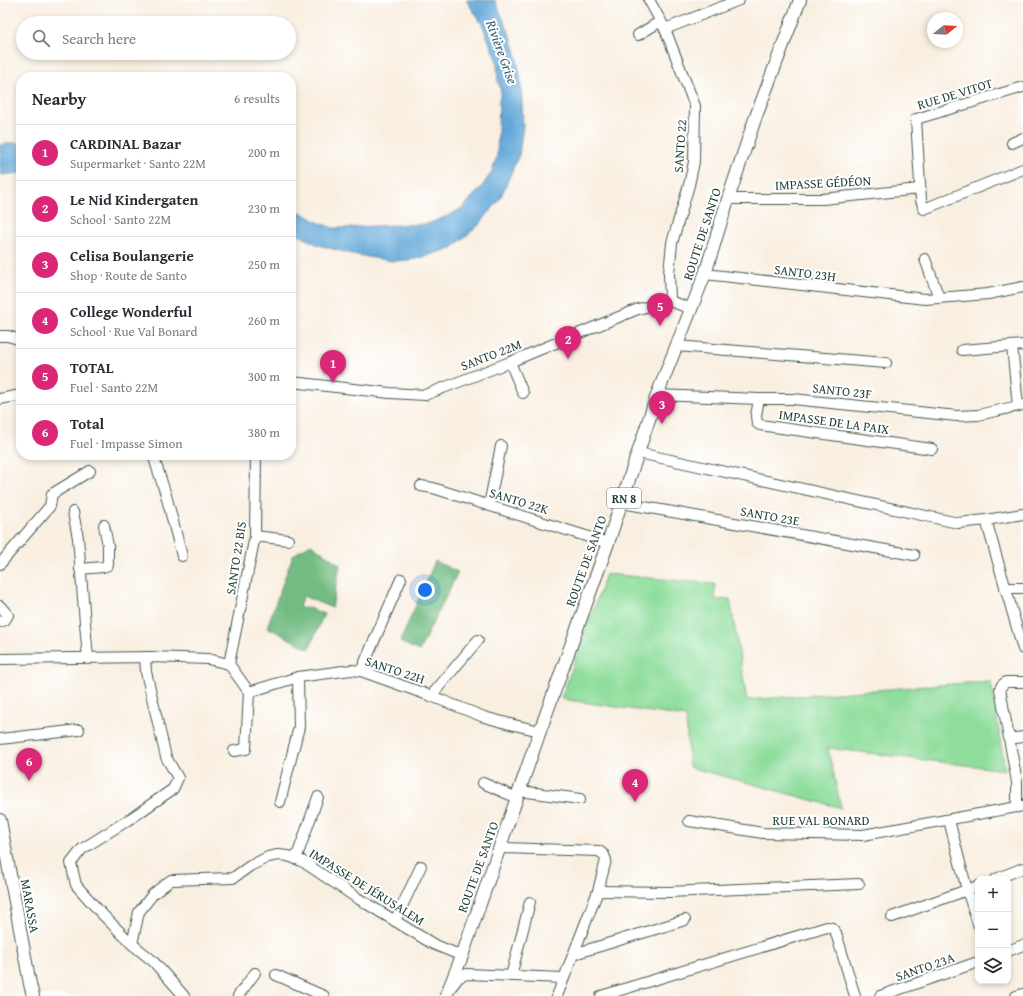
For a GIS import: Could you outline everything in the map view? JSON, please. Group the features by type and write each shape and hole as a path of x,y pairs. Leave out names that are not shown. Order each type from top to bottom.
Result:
{"main road":[{"name":"ROUTE DE SANTO","path":"447,994 462,956 540,731 608,543 657,395 705,274 728,199 800,0"},
{"name":"MARASSA","path":"0,820 33,996"}],"street":[{"name":"SANTO 22","path":"649,0 663,25 695,106 694,162 689,185 672,243 669,273 670,301"},
{"path":"638,35 663,25 739,0"},
{"name":"RUE DE VITOT","path":"920,189 916,119 1023,87"},
{"path":"1012,143 1023,138"},
{"path":"920,189 924,209 1023,169"},
{"name":"IMPASSE GÉDÉON","path":"728,199 823,198 920,189"},
{"path":"925,259 938,298"},
{"name":"SANTO 23H","path":"705,274 925,299 988,294 1023,287"},
{"path":"670,301 692,309"},
{"name":"SANTO 22M","path":"296,383 390,393 425,395 510,362 638,309 670,301"},
{"path":"0,336 8,336 16,338"},
{"path":"962,350 1023,345"},
{"path":"677,346 886,363"},
{"path":"1012,346 1021,405"},
{"path":"510,362 523,393"},
{"name":"SANTO 23F","path":"657,395 793,399 956,416 978,414 1021,405"},
{"path":"0,399 16,396"},
{"name":"IMPASSE DE LA PAIX","path":"759,399 756,416 760,425 932,449"},
{"path":"489,505 501,446"},
{"path":"639,453 958,523 1023,514"},
{"path":"155,460 166,495 182,556"},
{"name":"SANTO 22 BIS","path":"229,664 255,536 256,460"},
{"path":"0,564 50,506 52,494 90,470"},
{"name":"SANTO 22K","path":"421,486 433,488 489,505 608,543"},
{"name":"SANTO 23E","path":"622,503 914,555"},
{"path":"73,512 78,538 88,659"},
{"path":"986,520 1023,649"},
{"path":"80,569 103,567 108,565 108,546 104,525"},
{"path":"255,536 288,540"},
{"path":"361,671 401,579"},
{"path":"1005,588 1023,588"},
{"path":"0,606 8,615 5,620 0,622"},
{"path":"431,696 478,640"},
{"path":"145,657 146,672 166,757 178,778 173,789 133,817 82,849 71,863 76,884 101,913 132,944 153,961 184,996"},
{"path":"0,659 88,659 145,657 208,659 229,664 249,692 246,749 234,751"},
{"name":"SANTO 22H","path":"249,692 298,677 351,670 361,671 484,717 540,731"},
{"path":"280,802 299,727 298,677"},
{"path":"1020,806 1000,689 1002,684 1006,682 1023,682"},
{"path":"0,739 79,730"},
{"path":"1009,739 1023,737"},
{"path":"483,783 518,794 580,799"},
{"path":"296,859 318,797"},
{"name":"RUE VAL BONARD","path":"689,822 763,833 863,835 1020,806"},
{"path":"949,820 975,914"},
{"path":"500,848 599,851 604,855 606,860 598,891 557,996"},
{"name":"IMPASSE DE JÉRUSALEM","path":"132,944 139,912 153,894 171,880 233,878 250,866 268,857 278,855 288,856 302,861 354,896 433,944 462,956"},
{"path":"396,921 421,866"},
{"path":"1003,876 1023,868"},
{"path":"598,891 668,892 859,884"},
{"path":"892,917 975,887"},
{"path":"511,976 530,902"},
{"path":"574,954 685,920"},
{"path":"601,996 827,927 832,928 836,933 855,996"},
{"path":"1011,950 1023,946"},
{"name":"SANTO 23A","path":"880,996 975,963"},
{"path":"238,996 255,973"},
{"path":"276,974 324,996"},
{"path":"447,994 459,978 467,974 563,978"},
{"path":"1016,996 1023,994"}],"green space":[{"path":"311,544 340,565 332,608 303,596 299,607 304,609 306,607 324,614 309,649 267,627 293,555"},
{"path":"435,561 458,572 419,651 400,642"},
{"path":"606,574 715,584 715,600 730,599 747,700 991,681 1005,770 828,748 841,808 689,767 686,717 561,699"}],"water":[{"name":"Rivière Grise","path":"466,0 495,0 511,37 516,53 521,81 523,126 519,155 500,199 479,225 452,248 420,258 392,261 356,255 318,245 296,234 296,210 320,223 333,228 427,224 450,215 462,208 480,189 492,172 497,156 499,100 501,92 498,82 497,62 482,24"},
{"path":"16,143 16,173 0,175 0,145"}],"place":[{"name":"TOTAL","path":"660,326"},
{"name":"Le Nid Kindergaten","path":"568,359"},
{"name":"CARDINAL Bazar","path":"333,383"},
{"name":"Celisa Boulangerie","path":"662,424"},
{"name":"Total","path":"29,781"},
{"name":"College Wonderful","path":"635,802"}]}
